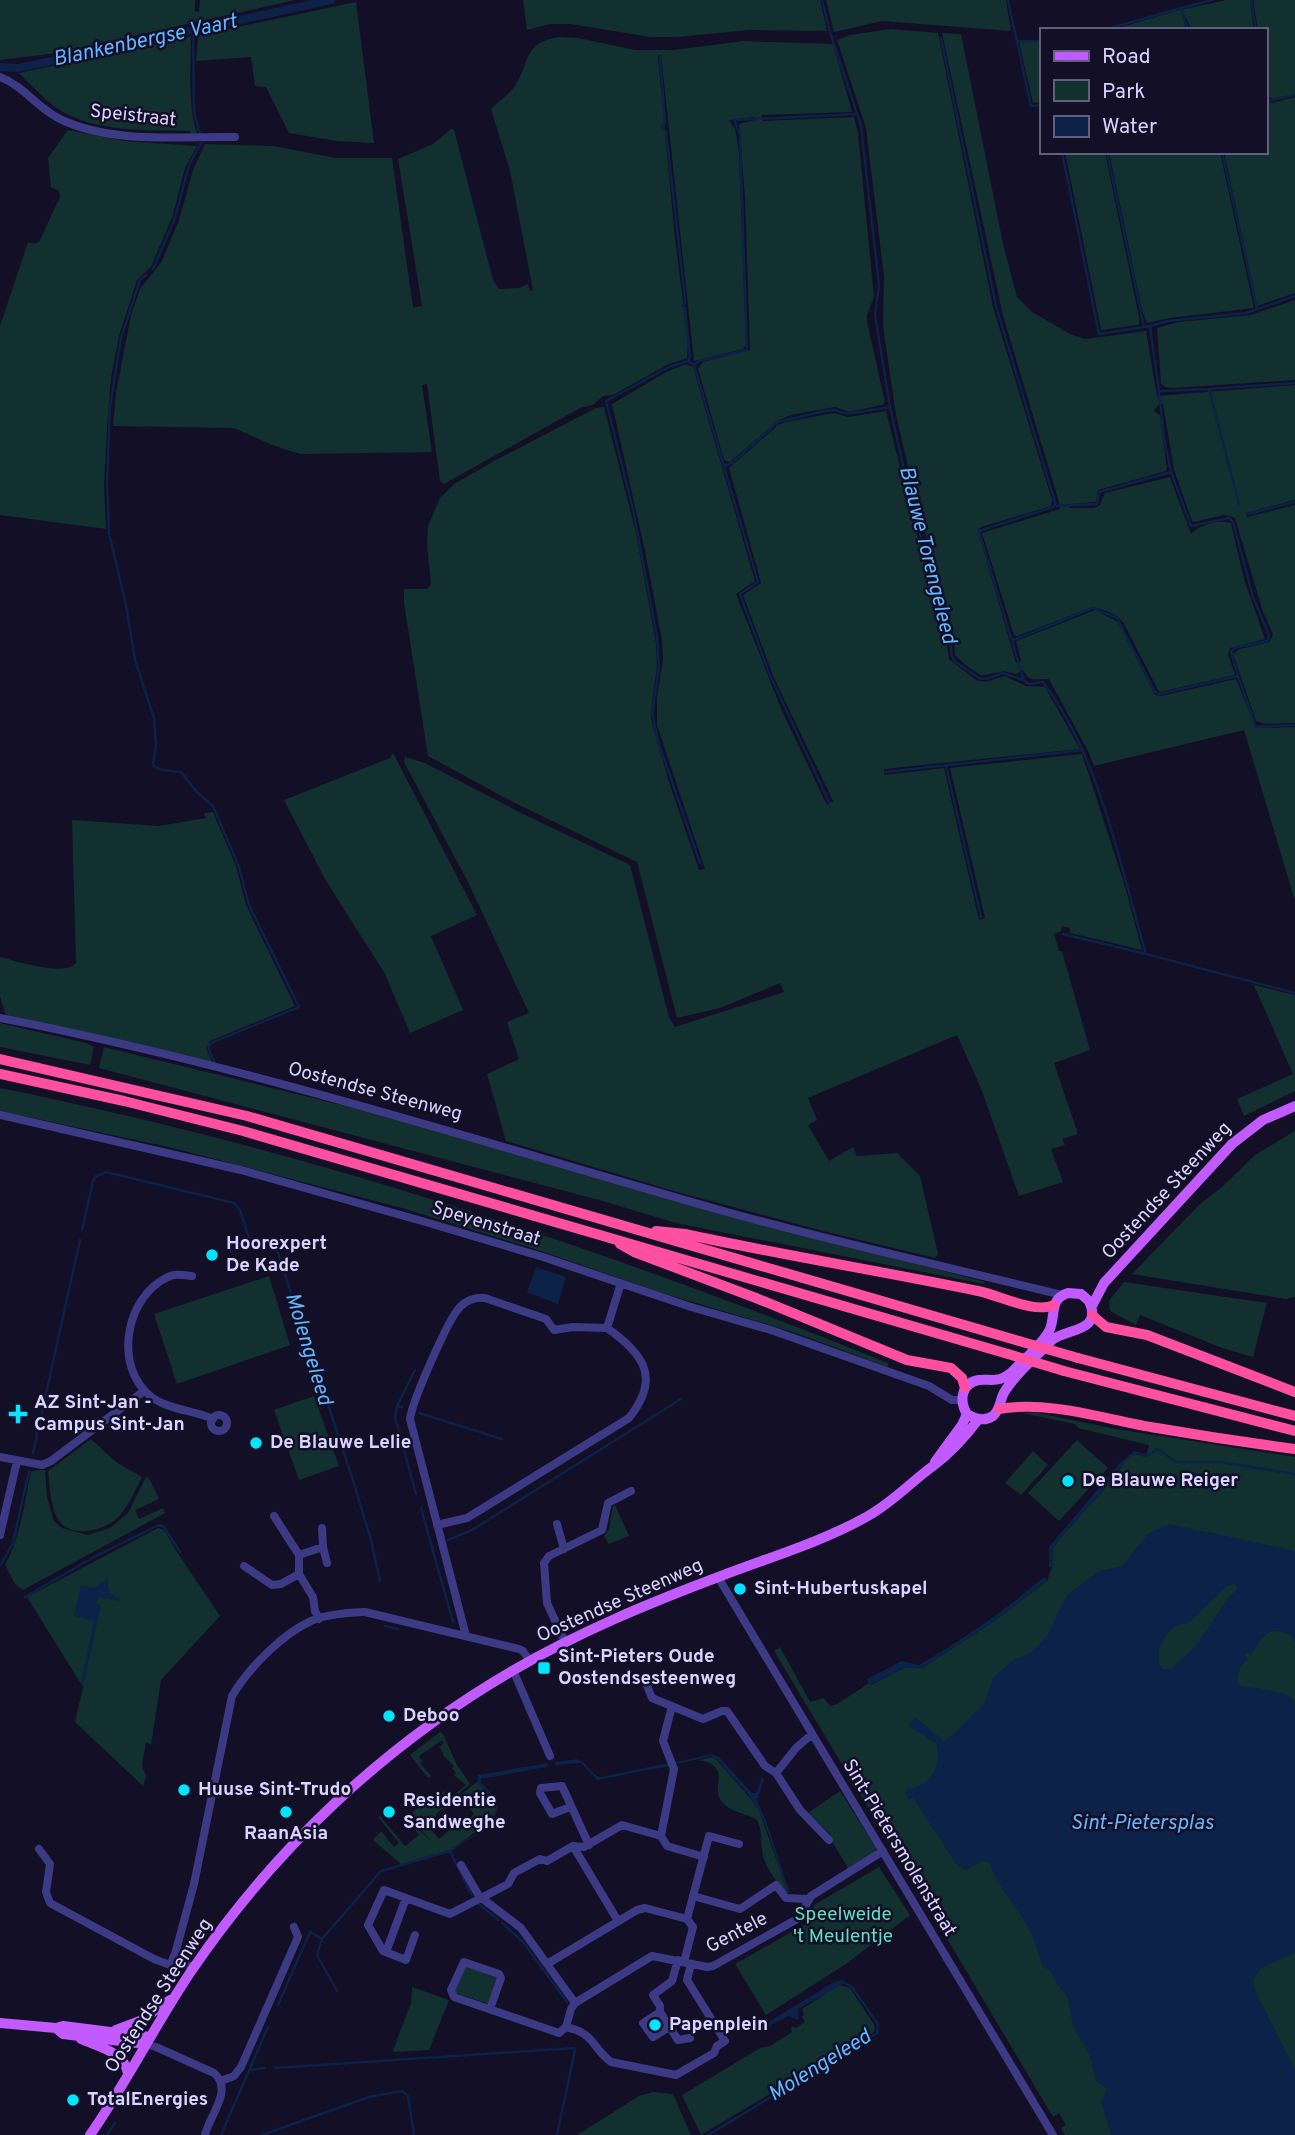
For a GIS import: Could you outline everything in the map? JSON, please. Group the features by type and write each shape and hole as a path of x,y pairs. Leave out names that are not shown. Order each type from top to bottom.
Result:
{"highway":[{"path":"0,1059 247,1116 1019,1341 1295,1416"},
{"path":"0,1074 243,1131 1064,1371 1295,1431"},
{"path":"646,1232 664,1230 980,1291 1035,1308 1054,1305"},
{"path":"605,1235 634,1252 757,1298 894,1355 951,1368 962,1378 965,1388"},
{"path":"1092,1310 1106,1327 1147,1335 1295,1392"},
{"path":"999,1409 1017,1405 1041,1406 1157,1428 1295,1449"}],"main road":[{"name":"Oostendse Steenweg","path":"90,2135 193,1969 265,1875 302,1834 364,1776 438,1718 565,1642 620,1616 812,1542 861,1520 907,1490 950,1454 978,1420 991,1417 999,1409 1004,1392 1052,1340 1059,1335 1083,1328 1104,1283 1232,1144 1263,1120 1295,1106"},
{"name":"Oostendse Steenweg","path":"1062,1295 1081,1294 1104,1283"},
{"path":"1081,1294 1086,1297 1092,1310"},
{"path":"978,1420 967,1414 957,1400 965,1388 976,1381 1000,1379 1011,1372 1046,1335 1054,1305 1062,1295"},
{"name":"Oostendse Steenweg","path":"933,1466 967,1414"},
{"path":"112,2031 144,2019 174,1997"},
{"path":"0,2023 112,2031 148,2040"},
{"path":"56,2028 63,2034 148,2040"},
{"path":"71,2035 120,2057 127,2064 128,2073"}],"street":[{"name":"Speistraat","path":"0,77 60,119 92,130 194,138 235,137"},
{"name":"Oostendse Steenweg","path":"0,1018 251,1077 482,1139 722,1210 1062,1295"},
{"name":"Speyenstraat","path":"0,1115 241,1170 434,1224 691,1307 771,1329 929,1386 957,1400"},
{"path":"192,1276 167,1276 153,1286 142,1299 129,1329 130,1360 144,1391 177,1409 209,1417"},
{"path":"607,1328 621,1283"},
{"path":"437,1525 467,1518 629,1418 641,1403 647,1381 637,1352 607,1328 573,1327 554,1330 547,1319 480,1298 470,1300 457,1309 417,1392 410,1419 437,1525 466,1636"},
{"path":"0,1457 42,1465 51,1461 144,1391"},
{"path":"0,1535 16,1461"},
{"path":"565,1642 547,1603 543,1568 546,1559 602,1530 608,1503 631,1492"},
{"path":"274,1516 299,1555 299,1574 313,1597 319,1619"},
{"path":"557,1524 564,1549"},
{"path":"322,1528 327,1563"},
{"path":"299,1555 323,1547"},
{"path":"244,1566 272,1585 281,1584 299,1574"},
{"name":"Sint-Pietersmolenstraat","path":"718,1577 1053,2135"},
{"path":"39,1849 50,1864 46,1892 50,1903 170,1965 203,1845 232,1696 244,1676 281,1642 311,1621 365,1612 519,1649 530,1661"},
{"path":"513,1671 550,1756"},
{"path":"646,1684 652,1698 702,1719 722,1711 727,1712 765,1766 776,1773 800,1810 828,1840"},
{"path":"672,1706 663,1741 674,1769 661,1836 667,1846 704,1857"},
{"path":"776,1773 796,1748 812,1734"},
{"path":"570,1807 589,1845"},
{"path":"415,1935 406,1960 386,1952 369,1925 384,1890 450,1914 508,1884 514,1873 540,1859 547,1861 573,1846 589,1845 622,1825 661,1836"},
{"path":"687,1919 709,1836 739,1844"},
{"path":"573,1846 618,1921"},
{"name":"Gentele","path":"575,2003 652,1956 713,1966 799,1917 807,1899 883,1851"},
{"path":"461,1865 481,1898 521,1928 575,2003 566,2027 559,2034 454,1997 452,1994 464,1962 499,1974 501,1978 490,2009"},
{"path":"693,1896 740,1909 776,1885 786,1898 807,1899"},
{"path":"386,1952 406,1898"},
{"path":"547,1964 637,1910 645,1908 687,1919 693,1927 684,1962 672,1981 653,1995 660,2006 660,2012 678,2040 690,2038"},
{"path":"221,2081 234,2076 242,2067 298,1937 294,1927"},
{"path":"175,1954 193,1969"},
{"path":"566,2027 579,2030 590,2037 603,2056 611,2062 676,2075 714,2053 717,2046 725,2041 687,1980 684,1962"},
{"path":"660,2012 643,2022 653,2037 669,2027"},
{"path":"148,2040 156,2047 214,2073 221,2081 221,2096 205,2135"}],"green space":[{"path":"0,0 195,0 195,11 199,12 200,0 295,0 57,53 0,60"},
{"path":"523,0 820,0 827,31 750,30 650,37 571,24 550,24 527,30"},
{"path":"826,0 1006,0 1011,31 882,21 834,32"},
{"path":"1226,0 1250,0 1254,28 1190,28 1186,17 1183,18 1186,28 1118,28"},
{"path":"1253,0 1295,0 1295,94 1273,99 1268,96 1267,28 1258,28"},
{"path":"356,2 374,143 337,141 289,133 266,87 255,86 251,57 196,61 198,37 204,34"},
{"path":"891,29 938,33 993,307 1052,500 1051,506 981,527 978,531 1016,663 1021,661 1016,641 1095,610 1118,622 1155,695 1161,696 1236,679 1256,728 1295,727 1295,901 1244,730 1094,766 1049,679 1031,679 1023,670 1016,674 1004,671 980,675 955,655 953,629 917,505 896,415 883,327 884,277 866,128 837,40 850,35"},
{"path":"942,33 961,34 1003,244 1017,297 1032,312 1070,334 1085,339 1146,331 1157,396 1295,385 1295,500 1246,513 1247,517 1295,505 1295,723 1265,724 1256,721 1233,654 1240,649 1269,642 1273,634 1263,612 1235,518 1224,515 1192,521 1174,470 1163,404 1158,405 1154,411 1160,415 1166,471 1098,490 1096,502 1069,504 1069,508 1094,508 1100,505 1105,493 1170,477 1191,534 1209,524 1231,523 1244,579 1265,639 1230,648 1228,654 1235,675 1159,692 1123,622 1106,611 1093,607 1014,635 982,533 1060,509 1003,316"},
{"path":"191,36 191,98 197,133 138,130 86,122 55,107 19,73"},
{"path":"560,37 635,50 674,50 743,41 833,44 852,112 762,115 762,121 854,117 858,133 874,297 867,322 885,402 882,405 849,412 835,407 791,415 779,420 730,462 724,460 698,369 703,362 750,350 745,198 739,124 754,120 754,117 729,120 735,129 739,151 746,345 743,349 694,361 661,55 658,56 688,342 687,358 669,364 613,395 603,396 593,405 580,408 444,484 440,481 427,384 422,385 432,452 300,454 234,428 113,426 116,393 131,315 140,289 162,261 179,220 193,170 205,144 273,146 336,158 392,158 413,308 422,306 398,159 433,144 451,129 454,130 493,280 499,289 519,288 528,284 530,291 533,290 510,171 491,109 515,86 534,48 548,39"},
{"path":"1019,42 1040,42 1040,102 1033,103"},
{"path":"1295,97 1295,293 1257,306 1224,154 1267,154 1267,102 1272,103"},
{"path":"68,130 125,141 197,146 185,168 173,215 151,267 137,280 119,336 111,378 107,429 104,486 106,529 0,515 0,326 28,242 39,242 60,197 59,191 51,187 48,158"},
{"path":"1065,154 1105,154 1140,322 1138,325 1101,330"},
{"path":"1109,154 1220,154 1254,308 1147,323"},
{"path":"1295,300 1295,380 1173,388 1161,384 1157,328 1178,322 1251,315"},
{"path":"686,364 693,367 755,581 736,594 782,711 827,805 833,801 774,678 743,595 761,583 729,468 778,425 786,422 834,413 848,417 886,411 919,543 943,618 949,659 976,680 985,682 1005,676 1026,686 1045,687 1080,749 884,769 884,775 944,768 979,920 985,918 950,768 1082,754 1124,883 1142,950 1070,933 1070,928 1062,926 1061,931 1054,934 1059,951 1062,951 1090,1050 1054,1063 1078,1134 1062,1139 1065,1145 1051,1149 1063,1182 1019,1196 982,1091 957,1035 808,1098 817,1120 808,1125 829,1161 853,1147 857,1156 897,1153 920,1176 938,1254 935,1258 677,1192 506,1141 487,1074 519,1059 507,1022 529,1013 468,882 404,762 405,757 425,763 630,865 669,1017 675,1027 784,992 780,983 720,1008 677,1018 637,862 513,802 428,756 404,603 404,589 427,589 431,584 428,526 440,498 454,484 596,408 604,407 636,533 656,643 657,666 651,720 699,870 705,869 657,725 657,697 663,659 662,640 612,404 666,372"},
{"path":"393,753 477,915 431,936 463,1010 410,1033 385,974 325,879 284,800 390,758"},
{"path":"213,812 236,866 246,905 295,1006 210,1041 206,1048 213,1064 6,1017 0,996 0,957 62,969 76,963 72,820 159,826 206,818 204,813"},
{"path":"1254,985 1295,995 1295,1091 1244,1116 1237,1099 1293,1074"},
{"path":"0,1023 86,1043 94,1047 90,1065 0,1047"},
{"path":"104,1047 362,1110 807,1236 985,1282 984,1284 676,1223 603,1201 99,1068"},
{"path":"0,1088 226,1140 450,1205 561,1241 780,1320 888,1363 888,1367 790,1331 659,1292 541,1251 402,1208 173,1148 0,1111"},
{"path":"1295,1131 1295,1297 1286,1299 1132,1274 1200,1204 1255,1155"},
{"path":"269,1276 290,1345 177,1384 154,1314"},
{"path":"1124,1282 1267,1303 1253,1357 1222,1348 1140,1315 1136,1325 1110,1311 1109,1301"},
{"path":"314,1396 339,1466 299,1480 274,1410"},
{"name":"Sint-Pietersplas","path":"1022,1413 1037,1413 1116,1429 1295,1457 1295,2135 1065,2135 1061,2128 1066,2125 1059,2113 1053,2117 930,1910 936,1907 929,1900 926,1904 774,1651 780,1647 810,1702 824,1698 830,1706 869,1683 871,1685 904,1668 922,1668 990,1624 1047,1581 1052,1567 1053,1548 1060,1538 1101,1493 1126,1460 1135,1454 1146,1457 1149,1445 1078,1428 1075,1424"},
{"path":"91,1439 116,1462 142,1477 127,1506 115,1520 92,1530 75,1530 67,1528 57,1518 51,1498 48,1471"},
{"name":"De Blauwe Reiger","path":"1077,1440 1108,1468 1059,1521 1028,1493"},
{"name":"De Blauwe Reiger","path":"1033,1451 1048,1465 1021,1495 1005,1483"},
{"path":"45,1470 47,1497 54,1521 62,1528 88,1535 110,1528 128,1513 146,1477 159,1499 135,1510 139,1519 163,1508 165,1513 23,1590 15,1584 5,1565 18,1531 31,1471"},
{"path":"615,1505 629,1536 609,1544 604,1536 609,1529"},
{"path":"158,1528 164,1530 220,1616 161,1680 151,1745 146,1742 142,1765 146,1777 143,1786 75,1722 83,1687 27,1597"},
{"path":"440,1732 470,1784 449,1802 441,1793 444,1791 450,1798 466,1785 454,1775 454,1766 443,1755 439,1747 444,1743 442,1740 419,1756 422,1761 420,1763 431,1776 428,1778 410,1755"},
{"path":"714,1757 759,1810 788,1893 767,1866 757,1820 722,1802 718,1793 717,1770 711,1764 699,1760"},
{"path":"477,1782 491,1796 495,1813 489,1822 448,1852 401,1864 373,1840 381,1831 394,1847 399,1843 378,1817 380,1816 405,1846 419,1835 414,1828 416,1827 431,1841 420,1829 431,1819 419,1828 408,1816 438,1791 449,1806 436,1814 427,1825 439,1839 452,1828 454,1831 474,1814 462,1799 450,1803"},
{"path":"840,1791 876,1848 874,1853 848,1868 830,1834 808,1813"},
{"name":"Speelweide 't Meulentje","path":"879,1867 910,1915 846,1964 766,2015 735,1964 807,1923 814,1905"},
{"path":"467,1965 498,1978 489,2004 456,1993 455,1989"},
{"path":"839,1985 850,1988 875,2026 874,2032 701,2135 682,2095 792,2032 793,2026 796,2028 805,2022 802,2009"},
{"path":"412,1987 449,2000 429,2050 394,2052 411,2003"},
{"path":"653,2092 673,2094 691,2135 577,2135 639,2096"}],"water":[{"path":"536,1267 566,1277 558,1304 527,1292"},
{"path":"1134,1451 1147,1454 1146,1457 1135,1454 1126,1460 1101,1493 1060,1538 1053,1548 1052,1567 1049,1567 1049,1547 1119,1464"},
{"name":"Sint-Pietersplas","path":"1170,1524 1295,1551 1295,1643 1293,1637 1285,1633 1268,1633 1251,1655 1247,1652 1244,1655 1247,1659 1240,1667 1237,1682 1240,1686 1285,1694 1295,1702 1295,1953 1261,1968 1253,1981 1257,1995 1295,2069 1295,2135 1111,2135 1101,2102 1107,2089 1096,2081 1090,2056 1073,2026 1068,1999 1050,1970 1043,1967 1030,1931 989,1862 982,1861 965,1870 956,1864 913,1798 908,1799 905,1795 907,1789 928,1780 936,1768 936,1743 908,1726 915,1717 944,1741 984,1704 994,1677 1012,1661 1031,1653 1047,1636 1067,1595 1099,1571 1122,1566 1149,1533","holes":["1236,1584 1237,1589 1194,1648 1171,1669 1162,1669 1159,1665 1159,1649 1174,1627 1190,1622 1228,1585"]},
{"path":"1045,1577 1047,1581 990,1624 922,1668 904,1668 870,1685 867,1679 902,1661 919,1665 942,1651 1000,1612"},
{"path":"108,1578 110,1591 120,1599 98,1597 96,1604 101,1605 83,1687 81,1683 94,1621 74,1616 81,1585 94,1588"},
{"path":"712,1754 719,1757 752,1793 756,1793 762,1777 764,1779 757,1801 790,1892 788,1893 763,1820 745,1790 712,1756 677,1764 676,1762"},
{"path":"577,1759 600,1777 669,1763 670,1766 597,1780 581,1763 556,1765 555,1762"},
{"path":"548,1763 547,1767 481,1779 495,1799 495,1817 481,1831 449,1854 449,1851 481,1829 494,1814 493,1798 477,1782 478,1775"},
{"path":"836,1981 846,1982 798,2009 799,2019 789,2016 767,2027 765,2024"}],"waterway":[{"name":"Blankenbergse Vaart","path":"0,67 19,68 331,0"},
{"name":"Blauwe Torengeleed","path":"822,0 861,126 879,285 875,315 890,407 914,515 948,625 954,661 979,678 986,679 1003,673 1029,684 1043,682 1063,712 1094,778 1117,848 1146,954 1295,993"},
{"path":"1008,0 1031,106 1040,105"},
{"path":"1181,8 1212,0"},
{"path":"1251,0 1256,28"},
{"path":"1111,28 1181,8 1187,28"},
{"name":"Molengeleed","path":"193,29 194,113 200,134"},
{"path":"941,38 996,306 1056,506 979,531 1023,678"},
{"path":"1017,41 1040,41"},
{"path":"660,57 665,122 662,127 666,132 684,289 685,303 682,306 685,309 690,356 688,361"},
{"path":"1267,98 1269,101 1295,95"},
{"path":"829,802 769,673 740,594 758,582 694,365 699,361 747,350 740,135 734,120 857,114"},
{"name":"Molengeleed","path":"153,269 175,218 189,165 201,143"},
{"path":"1062,154 1099,334 1150,326 1159,391"},
{"path":"1107,154 1144,327"},
{"path":"1222,154 1257,309"},
{"path":"146,275 140,280 121,338 110,407 107,483 109,533 126,605 135,660 154,718 156,744 153,765 161,770 181,772 213,806 239,867 249,905 299,1007 213,1042 209,1045 209,1050 216,1065"},
{"path":"1150,326 1168,321 1246,313 1295,296"},
{"path":"694,365 688,361 671,366 606,401 634,514 657,637 659,668 652,714 659,744 700,863"},
{"path":"1209,389 1295,383"},
{"path":"1171,472 1159,391 1209,389 1239,504"},
{"path":"724,466 732,463 778,422 825,411 835,410 847,414 890,407"},
{"path":"1056,506 1097,504 1099,492 1171,472 1191,526 1229,518 1233,522 1253,597 1269,635 1267,641 1234,648 1231,652 1238,676"},
{"path":"1248,514 1295,502"},
{"path":"1013,640 1093,608 1117,618 1155,692 1159,694 1238,676 1256,727 1295,725"},
{"path":"885,772 1083,750"},
{"path":"946,766 981,917"},
{"path":"1063,934 1146,954"},
{"name":"Molengeleed","path":"82,1230 93,1181 96,1176 106,1172 234,1203 240,1210 249,1238 258,1241 273,1238 352,1477 380,1581"},
{"path":"33,1453 80,1240"},
{"path":"402,1407 397,1406 415,1370"},
{"path":"448,1540 472,1530 681,1399"},
{"path":"397,1406 395,1417 416,1494"},
{"path":"419,1413 502,1439"},
{"path":"1146,1456 1158,1449 1176,1462 1221,1462 1295,1474"},
{"path":"0,1566 13,1543 29,1471"},
{"path":"421,1508 453,1622"},
{"path":"25,1597 94,1557 159,1525 164,1527 180,1552"},
{"name":"Molengeleed","path":"385,1626 398,1629"},
{"path":"450,1851 471,1894"},
{"path":"337,1991 317,1955 322,1939 381,1871 450,1851"},
{"path":"479,1904 498,1920"},
{"path":"502,1923 523,1942 567,2002"},
{"path":"278,2005 310,1932 322,1939"},
{"name":"Molengeleed","path":"708,2135 877,2033 878,2024 852,1987 843,1982"},
{"path":"221,2135 268,2027"},
{"path":"275,2068 574,2048 557,2135"},
{"path":"251,2070 265,2068"},
{"path":"262,2135 369,2097 402,2091 408,2096 414,2135"},
{"path":"107,2135 115,2123"}],"place":[{"name":"Hoorexpert De Kade","path":"212,1255"},
{"name":"AZ Sint-Jan - Campus Sint-Jan","path":"18,1414"},
{"name":"De Blauwe Lelie","path":"256,1443"},
{"name":"De Blauwe Reiger","path":"1068,1481"},
{"name":"Sint-Hubertuskapel","path":"740,1589"},
{"name":"Sint-Pieters Oude Oostendsesteenweg","path":"544,1668"},
{"name":"Deboo","path":"389,1716"},
{"name":"Huuse Sint-Trudo","path":"184,1790"},
{"name":"RaanAsia","path":"286,1812"},
{"name":"Residentie Sandweghe","path":"389,1812"},
{"name":"Papenplein","path":"655,2025"},
{"name":"TotalEnergies","path":"73,2100"}]}
